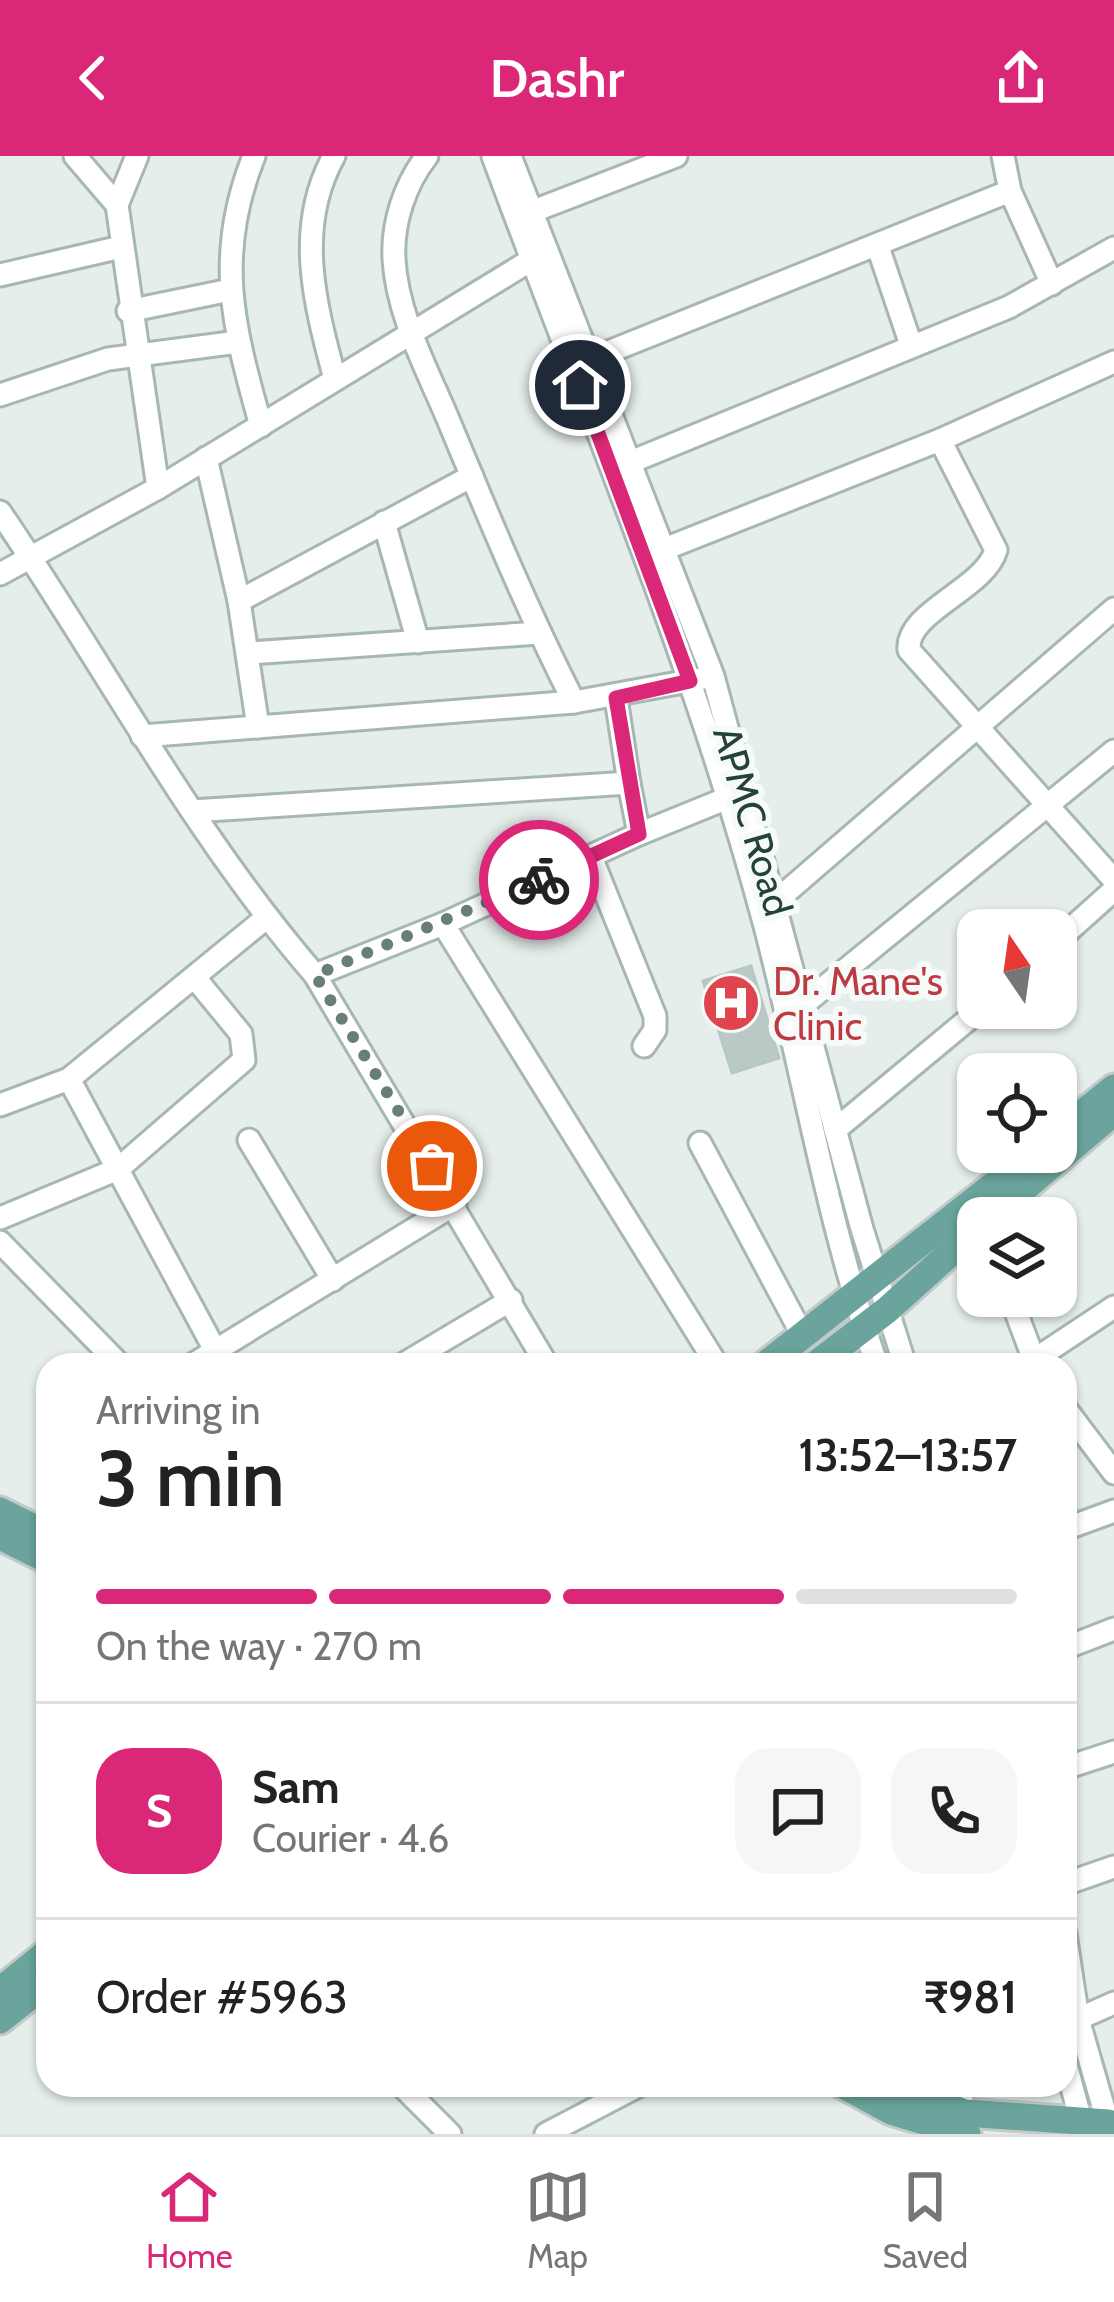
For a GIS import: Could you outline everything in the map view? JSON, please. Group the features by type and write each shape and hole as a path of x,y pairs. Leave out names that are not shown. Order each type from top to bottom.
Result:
{"main road":[{"path":"1077,1119 1114,1088"},
{"path":"1014,1197 1114,1112"},
{"path":"779,1353 1009,1173"},
{"path":"831,1353 957,1247"},
{"path":"0,1511 36,1529"},
{"path":"0,1536 36,1554"},
{"path":"0,2020 12,1991 36,1965"},
{"path":"865,2097 891,2111 968,2127 1097,2128"},
{"path":"914,2097 968,2127"}],"street":[{"path":"76,156 117,205"},
{"path":"137,156 117,205 128,311 158,488"},
{"path":"254,156 231,224 230,290 238,342 261,426"},
{"path":"334,156 320,190 310,240 315,305 335,379"},
{"path":"427,156 407,189 395,236 397,281 412,332 538,633 574,702"},
{"name":"APMC Road","path":"493,156 591,359 667,548 764,924 876,1319 897,1353"},
{"name":"APMC Road","path":"510,156 531,212 539,255 701,679"},
{"path":"531,212 676,156"},
{"path":"1003,156 1010,191 1052,284"},
{"path":"591,359 1010,191"},
{"path":"878,247 911,345"},
{"path":"0,275 121,248"},
{"path":"632,461 1009,307 1114,248"},
{"path":"1,574 158,488 539,255"},
{"path":"128,311 230,290"},
{"path":"0,395 82,365 238,342"},
{"path":"667,548 940,440 1114,362"},
{"path":"940,440 996,550 986,569 913,631 908,644 914,658 974,727 1114,880"},
{"path":"206,458 239,601 258,727"},
{"path":"239,601 472,476"},
{"path":"0,512 192,811 266,919 315,975 540,1353"},
{"path":"384,522 418,642"},
{"path":"776,901 1114,609"},
{"path":"249,653 538,633"},
{"path":"142,736 616,698 701,679"},
{"path":"616,698 639,834"},
{"path":"805,1003 1114,751"},
{"path":"192,811 629,783"},
{"path":"315,975 733,796"},
{"name":"APMC Road","path":"733,796 776,901 805,1003 867,1283"},
{"path":"591,857 655,1016 644,1046"},
{"path":"1077,923 1114,890"},
{"path":"0,1106 69,1079 266,919"},
{"path":"443,924 710,1353"},
{"path":"0,1218 118,1169 244,1060 241,1034 195,978"},
{"path":"835,1130 957,1029"},
{"path":"69,1079 215,1350"},
{"path":"249,1140 333,1280"},
{"path":"700,1143 802,1334"},
{"path":"210,1353 455,1204"},
{"path":"0,1242 108,1353"},
{"path":"421,1353 511,1300"},
{"path":"1050,1353 1114,1307"},
{"path":"1018,1317 1032,1353"},
{"path":"876,1319 877,1353"},
{"path":"1077,1424 1114,1473"},
{"path":"1077,1525 1114,1511"},
{"path":"1077,1643 1114,1629"},
{"path":"1077,1764 1114,1752"},
{"path":"1077,1880 1114,1867"},
{"path":"1078,2019 1114,2003"},
{"path":"1077,2012 1097,2128"},
{"path":"1077,2086 1097,2128"},
{"path":"413,2097 450,2134"},
{"path":"598,2097 603,2106"},
{"path":"546,2134 619,2097"},
{"path":"960,2097 968,2127"}],"building":[{"path":"751,966 779,1058 732,1073 703,981"}],"way so far":[{"path":"432,1166 315,975 539,880"}],"place":[{"name":"Dr. Mane's Clinic","path":"731,1003"}],"route":[{"path":"539,880 639,834 616,698 690,681 580,385"}]}
